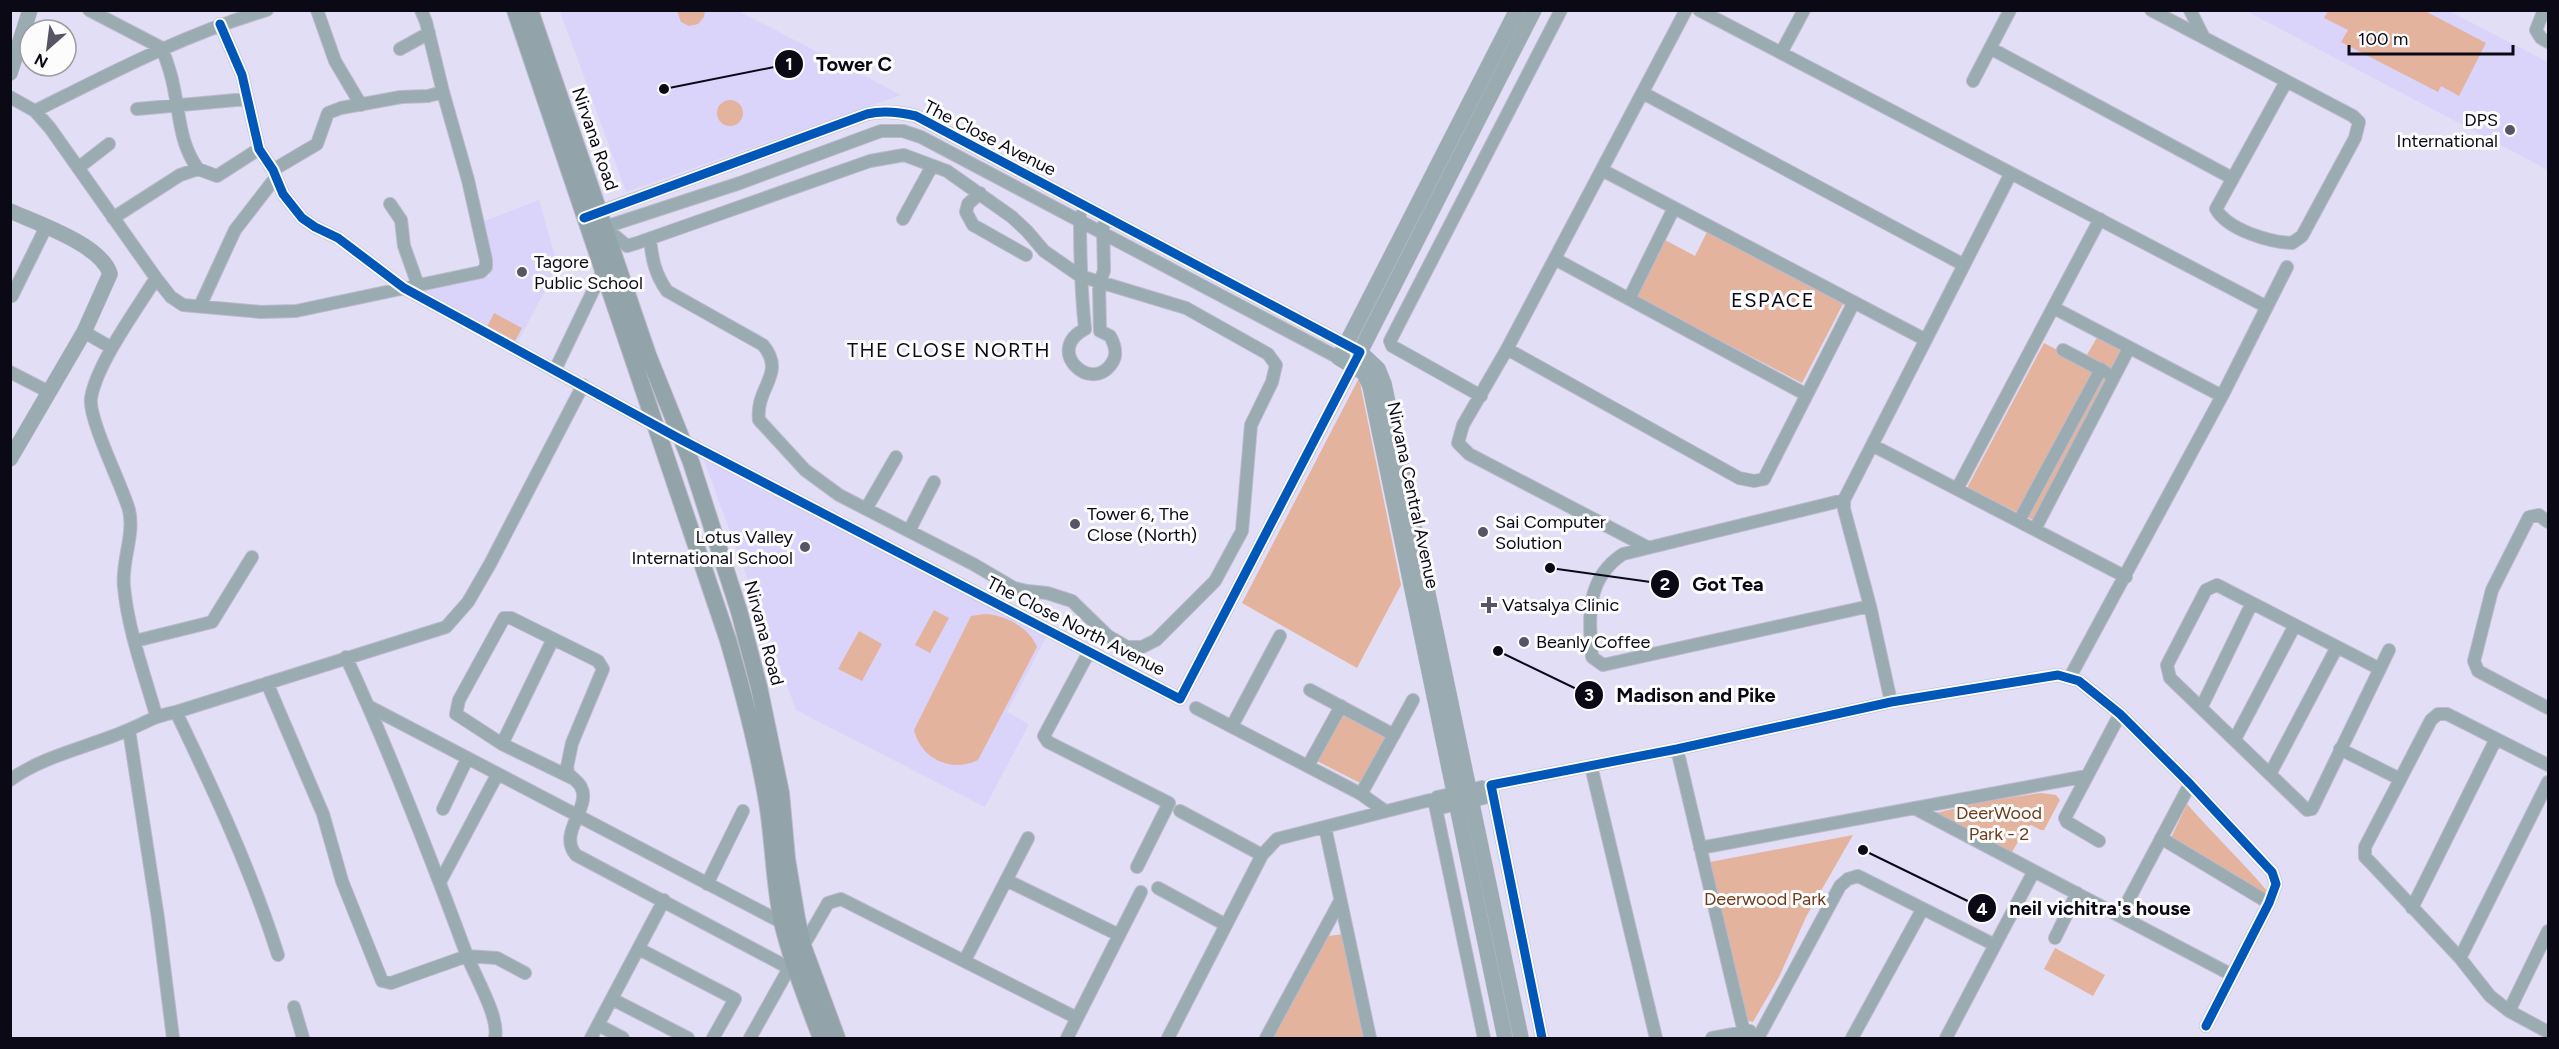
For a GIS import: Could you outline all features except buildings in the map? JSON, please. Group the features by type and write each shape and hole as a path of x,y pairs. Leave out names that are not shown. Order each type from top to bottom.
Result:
{"main road":[{"name":"Nirvana Road","path":"515,10 597,226 691,462 739,611 759,687 781,793 787,859 803,946 837,1038"},
{"name":"Nirvana Road","path":"530,10 597,226 604,268 728,640 750,717 768,810 776,889 791,965 821,1038"}],"street":[{"path":"10,73 30,10"},
{"path":"35,111 162,48 220,24 267,10"},
{"path":"317,10 335,61 361,105"},
{"path":"10,97 35,111 50,128 156,278 171,297 183,305 284,312 481,272 486,267 468,180 421,10"},
{"path":"1338,358 1517,10"},
{"path":"1353,366 1534,10"},
{"path":"1481,396 1392,346 1390,341 1561,10"},
{"path":"1647,547 1463,450 1458,443 1463,425 1507,349 1686,10"},
{"path":"1699,10 2267,307"},
{"path":"1780,53 1804,10"},
{"path":"1973,81 2010,10"},
{"path":"2151,10 2354,116 2359,122 2350,148 2297,242 2269,241 2220,216 2216,208 2286,82"},
{"path":"2190,10 2204,38"},
{"path":"2544,10 2536,30 2541,38 2548,42"},
{"path":"91,11 162,48 173,84 185,147 198,169"},
{"path":"113,218 180,175 198,169 218,176 259,149 242,75 220,24"},
{"path":"399,49 429,33"},
{"path":"1990,48 2232,178"},
{"path":"200,306 240,222 275,173 317,144 328,113 341,108 401,97 428,96 443,92"},
{"path":"1642,93 1965,265"},
{"path":"137,109 247,99"},
{"name":"The Close Avenue","path":"597,226 867,114 887,111 903,113 916,116 1360,352"},
{"path":"903,113 903,131"},
{"name":"The Close Avenue","path":"597,226 740,183 881,131 903,131 921,137 1338,358"},
{"path":"951,153 958,139"},
{"path":"78,168 109,144"},
{"name":"The Close North Avenue","path":"259,149 275,173 283,194 302,218 339,238 404,288 680,439 1180,699 1353,366"},
{"path":"597,226 627,246 870,161 904,155 947,171 980,193 1027,231 1044,251 1080,276 1099,284 1186,308 1268,354 1276,365 1272,382 1251,425 1242,531 1215,581 1156,640 1142,647 1127,647 1108,636 1072,601 1047,593 1014,588 839,495 805,470 759,420 758,410 763,390 774,362 771,355 763,345 667,291 653,264 650,239"},
{"path":"998,178 1006,164"},
{"path":"903,219 932,166"},
{"path":"1602,170 1926,340"},
{"path":"1891,702 1870,606 1844,509 1844,500 2011,173"},
{"path":"980,193 968,204 968,219 973,225 1026,255"},
{"path":"1080,203 1082,261 1080,276 1085,329 1073,338 1069,353 1076,367 1089,374 1105,370 1114,359 1114,343 1110,336 1100,331 1099,284 1104,271 1103,216"},
{"path":"390,204 401,220 404,246 418,285"},
{"path":"1629,299 1674,208"},
{"path":"10,210 89,248 108,268 109,280 84,332 13,450"},
{"path":"1957,489 2100,219"},
{"path":"12,296 46,227"},
{"path":"1555,259 1805,394"},
{"path":"2070,677 2222,396 2287,267"},
{"path":"555,370 604,268"},
{"path":"156,278 112,348 93,390 91,408 129,512 129,551 123,586 135,641 156,715"},
{"path":"1507,349 1739,478 1754,481 1764,479 1805,394 1854,302"},
{"path":"2054,308 2222,396"},
{"path":"84,332 112,348"},
{"path":"2035,529 2129,348"},
{"path":"2063,350 2114,377"},
{"name":"Nirvana Central Avenue","path":"1360,352 1378,369 1384,384 1464,797 1505,1038"},
{"name":"Nirvana Central Avenue","path":"1338,358 1364,373 1370,386 1521,1038"},
{"path":"2019,521 2100,369"},
{"path":"10,372 49,392"},
{"path":"10,780 35,764 129,730 156,715 176,712 446,627 468,602 490,564 583,386"},
{"path":"1872,445 2126,577"},
{"path":"866,509 896,457"},
{"path":"909,531 934,482"},
{"path":"1844,500 1647,547 1623,554 1608,563 1588,611 1592,657 1597,663 1603,664 1870,606"},
{"path":"2548,522 2539,515 2529,517 2492,590 2474,661 2478,671 2548,708"},
{"path":"135,641 212,622 252,557"},
{"path":"2380,669 2217,585 2210,586 2206,590 2167,665 2170,678 2202,706 2302,807 2312,809 2340,749 2380,669 2389,650"},
{"path":"2202,706 2252,603"},
{"path":"572,778 567,767 572,743 603,669 598,661 511,618 504,618 459,700 456,714 502,744 572,778 582,788 578,817 569,844 576,855 791,965"},
{"path":"2235,739 2295,625"},
{"path":"1232,726 1280,636"},
{"path":"502,744 553,639"},
{"path":"2270,774 2337,647"},
{"path":"1089,652 1044,736 1048,742 1169,803 1137,867"},
{"path":"346,657 370,707 440,882 466,956 492,1017 497,1038"},
{"path":"1542,1038 1491,785 1677,749 1891,702 2058,675 2070,677 2120,714 2190,784 2272,873 2276,884 2269,903 2206,1026"},
{"path":"267,683 323,813 342,881 378,977 385,983 391,983 466,956 497,958 525,973"},
{"path":"1310,690 1394,735"},
{"path":"1361,795 1413,699"},
{"path":"1308,766 1341,706"},
{"path":"370,707 783,923"},
{"path":"1196,708 1308,766 1385,811"},
{"path":"176,712 218,799 263,906 278,954"},
{"path":"2099,840 2067,822 2066,818 2120,714"},
{"path":"2548,765 2447,714 2438,714 2431,720 2365,847 2366,857 2460,958 2490,996 2509,1011 2548,1032"},
{"path":"129,730 158,918 173,1038"},
{"path":"2412,908 2496,739"},
{"path":"1677,749 1744,1032"},
{"path":"2340,749 2400,779"},
{"path":"442,809 467,759"},
{"path":"1591,766 1656,1038"},
{"path":"440,882 497,775"},
{"path":"1700,848 2087,776"},
{"path":"2460,958 2548,782"},
{"path":"2120,916 2190,784"},
{"path":"1168,1038 1262,855 1271,844 1284,835 1325,828 1430,800 1440,808 1482,787 1492,791"},
{"path":"1435,804 1484,1038"},
{"path":"1914,808 2232,975"},
{"path":"707,884 743,811"},
{"path":"1180,811 1262,855"},
{"path":"1325,828 1370,1038"},
{"path":"965,960 1028,838"},
{"path":"2161,838 2269,903"},
{"path":"1946,1038 2034,871"},
{"path":"1712,1038 1744,1032 1761,1034 1840,886 1848,879 1858,876 1995,945"},
{"path":"1006,880 1119,935"},
{"path":"1158,888 1226,925"},
{"path":"1067,1038 1141,892"},
{"path":"2055,938 2077,893"},
{"path":"750,1038 828,903 841,898 1077,1018"},
{"path":"591,1038 664,900"},
{"path":"1266,1038 1340,901"},
{"path":"1852,1038 1922,910"},
{"path":"2509,1011 2548,931"},
{"path":"639,950 735,999 712,1038"},
{"path":"612,999 688,1038"},
{"path":"294,1006 303,1038"},
{"path":"598,1025 622,1038"}],"shaded area":[{"path":"560,11 738,11 901,95 626,192"},
{"name":"DPS International","path":"2246,11 2449,11 2548,62 2548,170"},
{"name":"Tagore Public School","path":"539,200 558,267 517,343 423,293 426,288 490,276 480,223"},
{"name":"Lotus Valley International School","path":"703,458 1046,637 1007,712 1029,724 985,807 796,710"}],"green space":[{"path":"677,11 705,11 704,17 698,24 689,26 681,22"},
{"path":"2328,11 2425,11 2486,43 2459,96 2441,86 2438,92 2341,42 2348,30 2324,18"},
{"path":"730,100 739,104 743,113 739,122 730,126 721,122 717,113 721,104"},
{"path":"1707,232 1843,304 1802,383 1636,297 1665,240 1695,256"},
{"path":"494,313 522,328 515,341 487,327"},
{"path":"2098,336 2123,350 2033,520 1967,488 2044,343 2082,363"},
{"path":"1359,378 1401,585 1357,668 1242,603"},
{"path":"934,610 949,618 930,653 915,645"},
{"path":"985,614 1015,623 1028,634 1037,647 978,760 968,764 948,764 938,761 923,749 914,730 971,616"},
{"path":"859,631 882,644 862,681 838,669"},
{"path":"1343,715 1387,739 1362,784 1317,761"},
{"name":"DeerWood Park - 2","path":"2041,793 2056,795 2060,800 2044,830 2031,825 2026,827 2010,856 1939,819 1936,813 1986,801"},
{"path":"2187,804 2268,892 2261,896 2170,840"},
{"name":"Deerwood Park","path":"1853,835 1806,917 1779,977 1753,1022 1745,1020 1710,862"},
{"path":"1345,934 1367,1038 1273,1038 1328,936"},
{"path":"2055,948 2105,975 2093,996 2044,969"}],"cycle path":[{"path":"220,24 242,75 259,149 273,170 283,194 302,218 338,238 404,288 680,439 1180,699 1360,352 916,116 904,113 867,114 584,218"},
{"path":"1542,1038 1491,785 1677,749 1891,702 2058,675 2079,681 2120,714 2190,784 2272,872 2276,884 2269,903 2206,1026"}],"place":[{"name":"Tower C","path":"664,89"},
{"name":"DPS International","path":"2510,130"},
{"name":"Tagore Public School","path":"522,272"},
{"name":"Tower 6, The Close (North)","path":"1075,524"},
{"name":"Sai Computer Solution","path":"1483,532"},
{"name":"Lotus Valley International School","path":"805,547"},
{"name":"Got Tea","path":"1550,568"},
{"name":"Vatsalya Clinic","path":"1489,605"},
{"name":"Beanly Coffee","path":"1524,642"},
{"name":"Madison and Pike","path":"1498,651"},
{"name":"neil vichitra's house","path":"1863,850"}],"district":[{"name":"ESPACE","path":"1773,300"},
{"name":"THE CLOSE NORTH","path":"949,350"}]}
